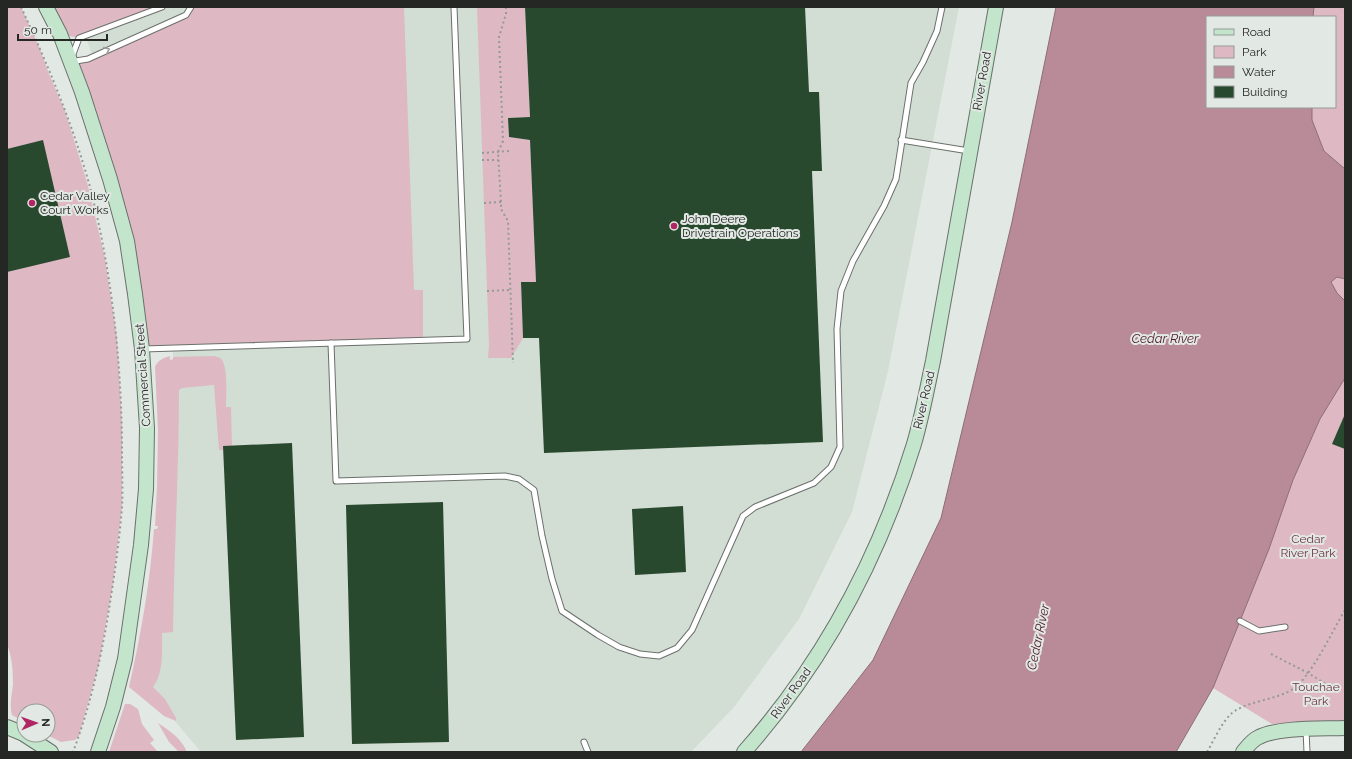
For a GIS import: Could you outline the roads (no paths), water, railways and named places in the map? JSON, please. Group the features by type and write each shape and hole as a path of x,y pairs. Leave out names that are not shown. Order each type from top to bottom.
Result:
{"street":[{"name":"Commercial Street","path":"46,7 60,34 82,92 110,179 127,241 142,349 147,428 146,489 141,545 125,658 98,752"},
{"name":"River Road","path":"744,752 785,703 809,669 831,633 852,597 887,521 902,482 925,402 996,7"},
{"path":"1243,752 1259,737 1274,732 1345,728"},
{"path":"37,743 51,752"}],"lane":[{"path":"70,62 79,38 162,7"},
{"path":"70,62 88,59 186,15 191,7"},
{"path":"142,349 467,339 454,7"},
{"path":"331,343 336,481 504,476 519,479 534,490 542,536 552,579 562,610 598,635 619,647 640,654 659,656 677,648 692,630 742,516 755,507 814,483 831,467 840,446 837,329 841,291 853,261 884,206 896,179 911,83 923,62 937,31 942,7"},
{"path":"901,140 970,151"},
{"path":"1240,621 1259,631 1286,627"},
{"path":"1306,730 1307,752"},
{"path":"584,742 588,752"}],"water":[{"name":"Cedar River","path":"1056,7 1314,7 1313,16 1206,16 1206,108 1312,108 1312,120 1324,151 1345,169 1345,279 1337,277 1331,282 1337,293 1345,301 1345,378 1320,419 1293,480 1269,549 1213,688 1176,752 801,752 873,660 941,518 1012,222"}],"place":[{"name":"Cedar Valley Court Works","path":"32,203"},
{"name":"John Deere Drivetrain Operations","path":"674,226"}],"park label":[{"name":"Cedar River Park","path":"1308,546"},
{"name":"Touchae Park","path":"1316,694"}]}
